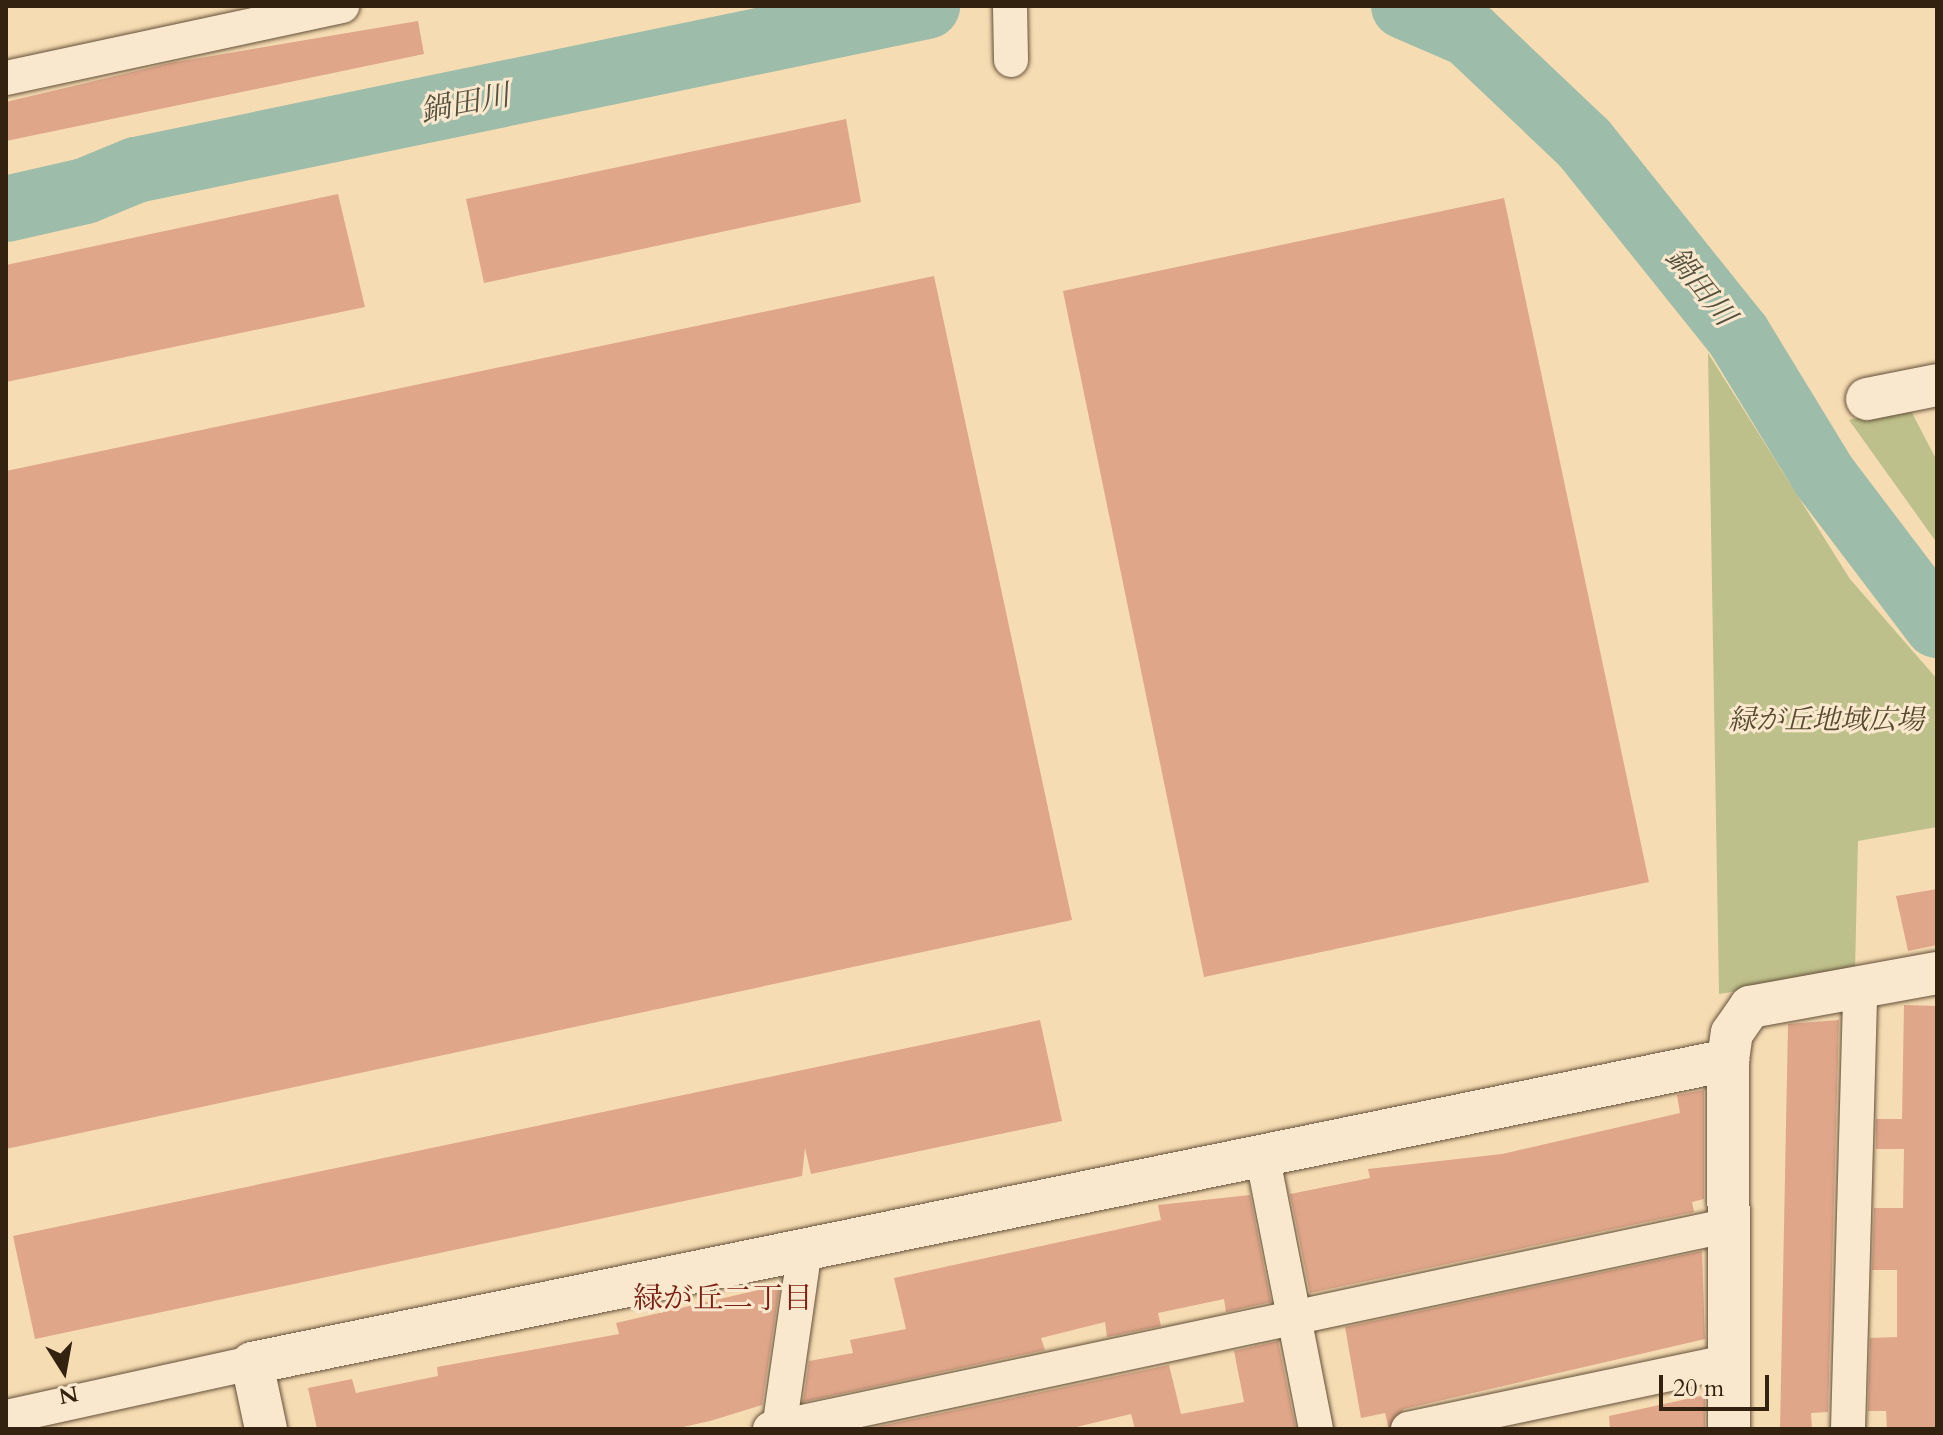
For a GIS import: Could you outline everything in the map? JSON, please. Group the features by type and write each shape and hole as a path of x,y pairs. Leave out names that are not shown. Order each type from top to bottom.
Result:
{"street":[{"path":"6,78 342,6"},
{"path":"1010,6 1011,60"},
{"path":"1867,399 1937,385"},
{"path":"1729,1429 1728,1060 1732,1033 1750,1007 1937,973"},
{"path":"1848,1429 1860,987"},
{"path":"6,1417 252,1363 1263,1159 1728,1060"},
{"path":"1263,1159 1291,1317 1316,1429"},
{"path":"805,1249 776,1428 1730,1225"},
{"path":"1408,1429 1727,1362"},
{"path":"252,1363 266,1429"}],"green space":[{"name":"緑が丘地域広場","path":"1708,353 1850,579 1937,679 1937,827 1858,841 1855,972 1719,994"},
{"path":"1909,407 1937,461 1937,543 1849,420"}],"building":[{"path":"418,21 424,54 6,141 6,102 170,63"},
{"path":"846,119 861,202 484,283 466,199"},
{"path":"338,194 365,307 6,382 6,265"},
{"path":"1504,198 1649,882 1204,977 1063,291"},
{"path":"934,276 1072,920 6,1149 6,471"},
{"path":"1937,889 1937,945 1908,951 1896,896"},
{"path":"1904,1005 1937,1006 1937,1429 1887,1429 1886,1411 1868,1411 1870,1338 1897,1337 1897,1270 1872,1270 1874,1208 1903,1208 1904,1149 1876,1149 1876,1119 1902,1119"},
{"path":"1040,1020 1062,1121 811,1174 805,1148 802,1176 35,1339 13,1236"},
{"path":"1839,1020 1828,1412 1811,1413 1812,1429 1780,1429 1788,1024"},
{"path":"1704,1090 1704,1199 1692,1202 1694,1212 1310,1293 1290,1194 1370,1178 1368,1169 1502,1154 1680,1113 1677,1095"},
{"path":"1250,1195 1271,1302 1226,1312 1224,1299 1158,1313 1161,1326 1107,1337 1105,1322 1041,1338 1045,1350 803,1402 809,1361 853,1353 850,1340 906,1329 894,1278 1161,1220 1158,1205"},
{"path":"1702,1251 1705,1339 1404,1409 1389,1429 1385,1413 1361,1418 1345,1327"},
{"path":"780,1285 762,1405 674,1429 317,1429 308,1388 352,1379 356,1393 438,1376 437,1367 619,1334 616,1323"},
{"path":"1278,1341 1296,1429 1135,1429 1131,1414 1068,1429 866,1429 1169,1365 1181,1414 1244,1402 1234,1351"},
{"path":"1705,1395 1705,1427 1610,1429 1609,1416"}],"waterway":[{"name":"鍋田川","path":"6,209 85,191 136,170 927,6"},
{"name":"鍋田川","path":"1404,6 1469,34 1584,143 1738,335 1824,476 1937,625"}],"district":[{"name":"緑が丘二丁目","path":"723,1299"}]}
